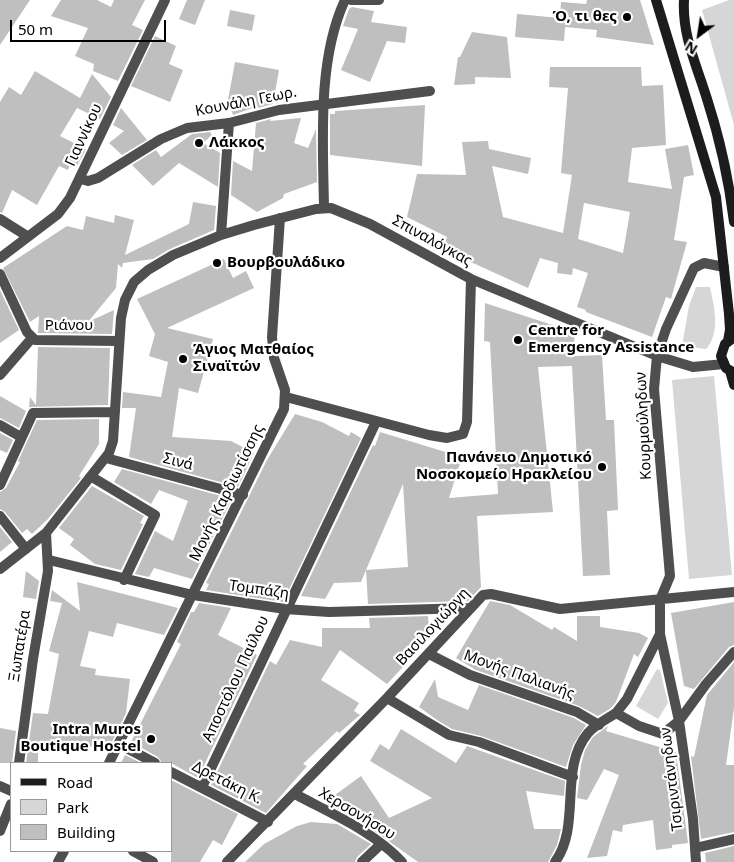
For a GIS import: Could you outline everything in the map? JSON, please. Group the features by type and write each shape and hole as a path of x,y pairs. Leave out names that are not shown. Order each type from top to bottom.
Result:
{"main road":[{"path":"656,0 715,192 731,339 721,352 734,385"},
{"path":"684,0 685,33 713,119 727,175 734,222"}],"street":[{"name":"Γιαννίκου","path":"0,258 66,205 81,179 165,0"},
{"path":"0,569 42,536 106,458 113,441 123,305 128,293 139,277 173,255 221,235 324,208 324,104 332,40 345,0"},
{"path":"352,0 379,0"},
{"name":"Κουνάλη Γεωρ.","path":"81,179 91,181 105,175 162,139 180,130 229,123 279,110 430,91"},
{"path":"221,235 229,123"},
{"name":"Σπιναλόγκας","path":"324,208 345,212 370,224 471,279 657,356 693,367 729,369"},
{"path":"280,218 272,343 274,358 286,397 429,435 455,437 464,432 467,422 471,279"},
{"path":"0,219 27,236"},
{"name":"Κουρμούληδων","path":"660,634 660,600 667,589 670,576 654,389 657,356 666,329 694,268 704,262 724,267"},
{"name":"Ριάνου","path":"0,274 26,332 32,338 43,341 119,341"},
{"path":"0,375 32,338"},
{"name":"Μονής Καρδιωτίσσης","path":"110,762 280,420 286,397"},
{"path":"0,485 20,437 33,413 115,412"},
{"name":"Αποστόλου Παύλου","path":"202,787 285,609 376,422"},
{"path":"0,425 20,437"},
{"name":"Σινά","path":"106,458 243,495"},
{"path":"92,477 155,515 124,580"},
{"path":"0,516 26,549"},
{"name":"Ξωπατέρα","path":"19,762 48,560 42,536"},
{"name":"Τομπάζη","path":"48,560 193,596 285,609 329,612 469,608"},
{"name":"Βασιλογιώργη","path":"227,862 268,822 429,654 469,608 486,594 560,609 734,592"},
{"path":"616,713 639,726 659,733 666,732 679,721 660,634"},
{"path":"555,862 566,841 573,777 583,743 589,732 616,713 627,699 660,634"},
{"name":"Τσιριντάνηδων","path":"696,862 688,774 679,721 717,669 734,652"},
{"name":"Μονής Παλιανής","path":"429,654 459,670 576,712 599,725"},
{"path":"387,698 449,735 479,742 573,777"},
{"path":"119,744 153,762"},
{"name":"Δρετάκη Κ.","path":"172,772 268,822"},
{"name":"Χερσονήσου","path":"295,794 381,844 402,862"},
{"path":"0,831 10,806"},
{"path":"695,848 734,838"},
{"path":"362,862 381,844"},
{"path":"135,852 153,862"}],"green space":[{"path":"734,0 734,125 702,10"},
{"path":"696,287 710,287 713,302 714,335 706,349 682,346 689,306"},
{"path":"714,376 732,575 689,579 672,380"},
{"path":"657,669 660,670 668,703 658,719 636,706"}],"building":[{"path":"0,0 30,0 0,45"},
{"path":"61,0 97,0 111,7 114,0 145,0 132,25 143,30 118,81 93,71 94,64 75,56 88,28 51,16"},
{"path":"187,0 205,0 195,25 179,19"},
{"path":"587,0 640,0 654,45 596,37 597,30 565,27 564,41 515,37 517,14 560,18 561,2 586,4"},
{"path":"352,7 374,11 371,22 407,27 405,43 387,41 370,82 341,70 358,29 343,26 349,9"},
{"path":"230,10 255,15 252,31 227,26"},
{"path":"472,32 507,37 511,78 475,77 475,84 454,85 458,57 460,57"},
{"path":"155,36 176,46 169,64 183,70 170,102 131,86"},
{"path":"235,62 279,70 273,104 258,108 258,106 233,115 228,100"},
{"path":"550,67 641,67 642,86 663,85 666,145 632,148 628,182 672,189 665,149 688,145 694,175 684,177 674,240 687,242 671,299 666,297 652,337 577,307 588,273 573,268 572,275 557,273 558,263 540,258 528,288 442,249 447,237 407,217 417,174 466,175 462,142 488,141 489,149 531,158 528,174 492,166 503,217 563,233 572,175 561,173 568,88 549,87","holes":["584,203 630,212 623,253 578,239"]},
{"path":"35,71 80,98 92,74 111,97 100,119 77,108 60,136 86,149 76,168 70,165 68,170 59,166 37,205 12,190 2,213 0,212 0,102 9,87 21,95"},
{"path":"425,105 422,166 330,155 330,114 335,114 335,111"},
{"path":"121,108 147,140 122,155 109,143 124,131 113,125"},
{"path":"301,118 294,143 308,148 316,129 317,182 284,194 283,198 257,212 231,195 233,161 252,171 256,123 271,119 270,121"},
{"path":"210,132 212,135 203,143 220,153 218,187 179,163 153,186 132,165 156,150 161,157 192,134"},
{"path":"193,202 216,206 214,230 170,249 153,259 123,263 122,268 118,264 116,288 88,322 114,310 112,334 38,333 39,316 30,322 3,268 67,226 83,230 86,216 114,223 115,215 134,220 125,255 189,224"},
{"path":"224,259 233,278 246,271 254,288 167,328 213,339 198,393 179,388 172,437 231,441 254,453 238,487 129,457 136,408 122,408 123,392 161,397 168,362 149,356 155,334 137,299"},
{"path":"0,290 19,330 0,343"},
{"path":"485,303 574,332 575,356 602,355 606,420 614,420 618,510 607,511 610,575 583,576 572,366 538,367 553,512 477,516 481,587 468,601 368,604 366,570 361,582 334,583 325,599 301,596 373,445 375,446 380,432 462,457 449,498 498,494 490,342 484,341","holes":["403,484 408,567 366,570"]},
{"path":"38,347 110,348 108,405 29,407 30,397 36,405"},
{"path":"0,396 26,411 19,428 0,418"},
{"path":"295,414 322,422 349,436 351,432 361,438 283,602 206,590 209,584 206,583 267,460"},
{"path":"99,419 99,444 79,476 81,478 48,519 32,534 27,529 22,533 5,512 0,509 0,492 6,488 20,462 18,461 37,420"},
{"path":"0,433 13,440 7,453 0,450"},
{"path":"122,469 232,499 192,579 154,568 149,577 135,574 155,531 173,541 188,501 159,490 151,504 114,482"},
{"path":"92,486 144,516 140,523 143,524 121,570 95,564 70,545 74,539 59,528"},
{"path":"0,527 12,542 0,552"},
{"path":"26,571 39,581 36,599 23,597"},
{"path":"77,582 178,608 164,635 117,623 113,637 89,631 80,666 96,669 95,675 130,679 126,713 109,748 38,743 38,762 26,762 33,713 48,714 59,654 49,651 62,603 50,601 52,590 80,611"},
{"path":"490,601 510,605 552,630 554,627 577,641 577,616 600,616 600,627 639,633 648,638 638,657 634,654 616,702 611,708 598,716 579,706 476,670 456,658"},
{"path":"734,602 734,645 729,647 694,689 684,686 671,613"},
{"path":"199,603 231,608 218,635 257,655 198,778 172,762 161,762 158,757 131,742 181,644 177,642 191,612 194,612"},
{"path":"428,616 430,638 387,684 340,650 321,680 359,703 354,711 360,715 339,733 337,731 303,764 307,766 266,813 211,785 270,661 276,665 290,640 322,647 322,628 370,628 369,618"},
{"path":"734,662 734,708 726,765 734,765 734,832 701,839 691,756 694,757 707,695"},
{"path":"435,679 438,697 468,710 479,685 574,718 586,725 573,745 566,767 481,736 452,729 437,720 419,707"},
{"path":"608,726 606,731 676,752 688,843 656,850 653,820 623,825 622,832 613,830 607,856 587,858 619,775 604,769 587,800 577,798 581,765 585,750 593,737"},
{"path":"0,728 16,731 12,762 0,763"},
{"path":"401,729 456,763 467,746 565,781 564,796 526,791 534,829 561,829 557,845 548,862 418,862 369,827 336,807 335,795 361,776 389,818 432,798 370,761 380,744 389,750"},
{"path":"125,755 139,762 122,762"},
{"path":"172,781 238,814 222,845 213,840 200,862 171,862"},
{"path":"311,822 337,824 371,844 357,857 355,862 245,862 264,844 297,826"},
{"path":"734,846 734,862 706,862 705,853"}],"place":[{"name":"Ό, τι θες","path":"627,17"},
{"name":"Λάκκος","path":"199,143"},
{"name":"Βουρβουλάδικο","path":"217,263"},
{"name":"Centre for Emergency Assistance","path":"518,340"},
{"name":"Άγιος Ματθαίος Σιναϊτών","path":"183,359"},
{"name":"Πανάνειο Δημοτικό Νοσοκομείο Ηρακλείου","path":"602,467"},
{"name":"Intra Muros Boutique Hostel","path":"151,739"}]}
